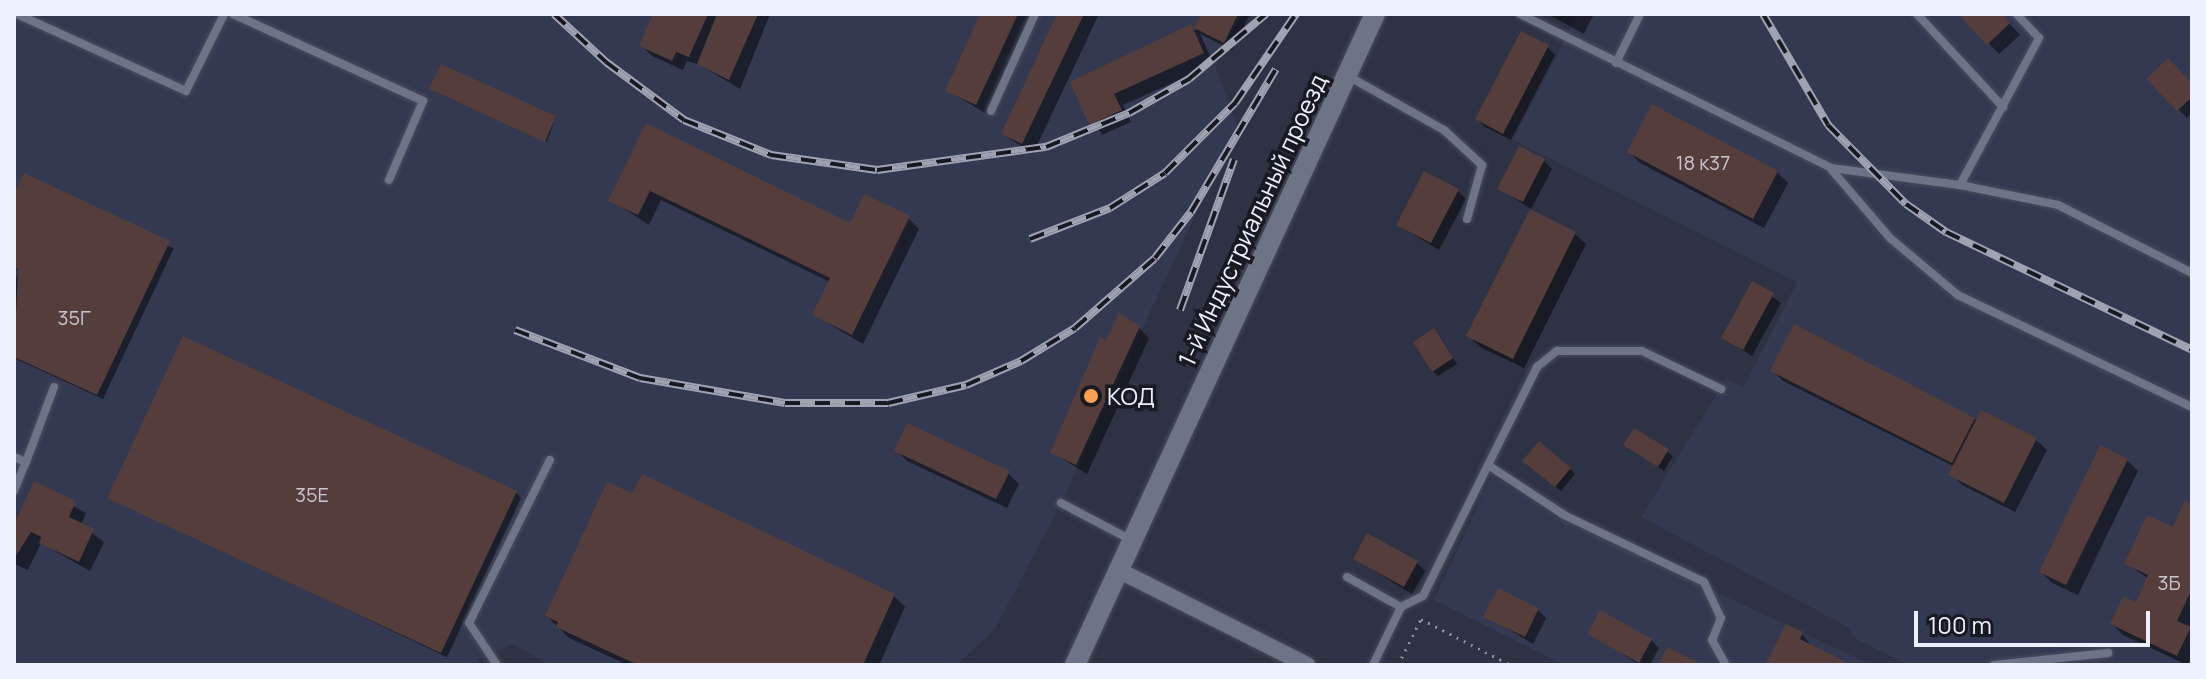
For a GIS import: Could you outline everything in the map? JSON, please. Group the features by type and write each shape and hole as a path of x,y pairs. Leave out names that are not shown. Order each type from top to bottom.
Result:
{"street":[{"name":"1-й Индустриальный проезд","path":"1075,665 1375,14"},
{"path":"1118,570 1307,665"}],"lane":[{"path":"17,14 186,91 224,14"},
{"path":"233,14 423,101 389,180"},
{"path":"991,111 1035,14"},
{"path":"1520,14 1831,168 1960,185 2058,205 2192,273"},
{"path":"1616,63 1640,14"},
{"path":"1917,14 2003,107"},
{"path":"1960,185 2039,38 2017,14"},
{"path":"1347,76 1444,130 1482,165 1467,219"},
{"path":"1831,168 1890,238 1958,295 2192,407"},
{"path":"1373,665 1401,607 1423,596 1537,367 1557,351 1642,351 1721,389"},
{"path":"14,491 54,387"},
{"path":"14,457 26,462"},
{"path":"497,665 469,623 550,460"},
{"path":"1488,465 1564,515 1704,582 1721,618 1712,640 1726,665"},
{"path":"1061,503 1132,540"},
{"path":"1347,577 1401,607"},
{"path":"1994,665 2108,653"}],"path":[{"path":"1398,665 1421,619 1511,665"}],"shaded area":[{"path":"14,14 1242,14 1215,65 1237,126 1061,503 995,629 957,665 551,665 512,644 478,660 480,665 14,665"},
{"path":"1578,14 2192,14 2192,665 1908,665 1854,638 1848,627 1641,517 1726,379 1744,387 1797,282 1513,140"},
{"path":"1492,476 1555,517 1872,665 1564,665 1434,600"}],"building":[{"path":"653,14 708,14 689,57 676,52 672,61 639,46"},
{"path":"717,14 758,14 729,80 697,64"},
{"path":"980,14 1018,14 976,105 945,91"},
{"path":"1057,14 1084,14 1022,144 1001,134"},
{"path":"1201,14 1238,14 1224,43 1194,28"},
{"path":"1958,14 2002,14 2010,23 1987,45"},
{"path":"1191,24 1204,53 1114,94 1122,110 1089,125 1070,82"},
{"path":"1521,31 1549,45 1503,134 1475,119"},
{"path":"2168,58 2192,83 2192,97 2177,111 2146,79"},
{"path":"441,64 556,116 545,142 429,89"},
{"path":"1652,104 1778,171 1753,219 1627,152"},
{"path":"646,123 850,223 864,194 910,216 852,335 812,315 830,278 650,191 638,215 608,201"},
{"path":"1519,146 1545,159 1523,202 1497,189"},
{"path":"1424,171 1459,189 1431,243 1396,225"},
{"path":"24,173 170,241 97,395 14,357 18,269 14,267 14,193"},
{"path":"1530,209 1576,232 1513,359 1466,336"},
{"path":"1752,281 1774,293 1743,350 1721,338"},
{"name":"КОД","path":"1119,313 1140,326 1076,465 1050,453 1100,337 1106,340"},
{"path":"1794,324 1975,418 1952,463 1770,371"},
{"path":"1434,328 1453,358 1432,372 1413,342"},
{"path":"183,336 517,491 441,653 107,498"},
{"path":"1981,410 2037,438 2004,503 1948,475"},
{"path":"907,423 1010,471 996,499 894,451"},
{"path":"1634,428 1669,449 1658,467 1623,445"},
{"path":"1539,441 1571,468 1555,487 1522,461"},
{"path":"2100,445 2128,459 2066,585 2039,572"},
{"path":"642,474 895,594 863,665 638,665 556,627 558,622 545,616 607,482 632,493"},
{"path":"34,481 76,501 69,517 94,529 79,562 39,543 41,537 31,532 14,559 14,524"},
{"path":"2185,500 2192,504 2192,589 2177,621 2191,627 2177,656 2110,624 2123,596 2136,602 2148,575 2124,564 2147,515 2173,527"},
{"path":"1367,533 1418,561 1404,587 1353,559"},
{"path":"1498,588 1539,608 1525,637 1483,617"},
{"path":"1600,610 1652,639 1639,663 1587,634"},
{"path":"1786,624 1803,632 1800,639 1852,665 1765,665"},
{"path":"1667,647 1703,665 1658,665"}],"railway":[{"path":"554,14 606,62 684,120 771,155 877,170 1046,147 1129,113 1189,79 1266,14"},
{"path":"1030,239 1110,208 1165,173 1235,103 1296,14"},
{"path":"1763,14 1828,125 1906,204 1946,232 2192,350"},
{"path":"515,330 640,378 785,403 888,403 966,385 1021,361 1075,328 1155,258 1191,212 1276,69"},
{"path":"1180,310 1234,159"}],"place":[{"name":"КОД","path":"1091,396"}]}
